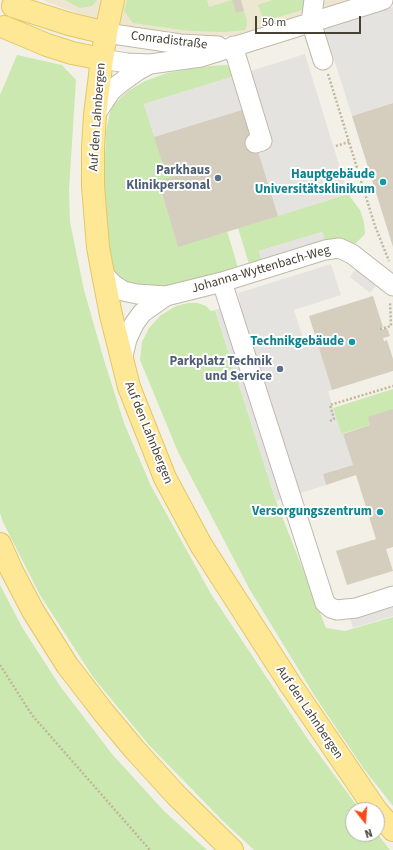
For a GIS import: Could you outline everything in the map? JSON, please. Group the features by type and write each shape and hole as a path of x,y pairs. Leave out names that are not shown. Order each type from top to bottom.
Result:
{"main road":[{"name":"Auf den Lahnbergen","path":"113,0 106,33 95,115 93,186 98,247 129,387 162,472 190,525 220,576 290,684 371,802"},
{"path":"102,59 72,53 1,30 10,3 69,24 106,33"},
{"path":"0,544 33,611 67,665 135,750 177,796 232,850"},
{"name":"Auf den Lahnbergen","path":"385,820 393,830"}],"street":[{"path":"314,0 311,22 323,60"},
{"name":"Conradistraße","path":"102,59 127,63 150,64 201,57 384,0"},
{"name":"Conradistraße","path":"106,33 180,44 233,46"},
{"path":"233,46 262,141 255,143"},
{"name":"Conradistraße","path":"95,115 111,92 119,84 150,64"},
{"name":"Johanna-Wyttenbach-Weg","path":"103,274 114,285 123,291 137,294 166,296 222,282 332,248 339,248 352,254 392,293"},
{"path":"222,282 325,603 331,608 342,610 356,608 393,596"},
{"name":"Johanna-Wyttenbach-Weg","path":"122,360 127,339 134,324 142,313 166,296"}],"path":[{"path":"323,60 375,226 390,266"},
{"path":"336,146 349,142"},
{"path":"344,174 357,170"},
{"path":"380,329 391,326 392,293"},
{"path":"330,421 334,419 330,405 393,386"},
{"path":"0,665 32,714 150,850"}],"shaded area":[{"path":"42,0 351,0 237,35 205,39 136,29 92,19"},
{"path":"393,7 393,103 352,116 324,28"},
{"path":"305,54 348,194 278,216 245,109 154,137 144,104"},
{"path":"322,232 326,244 262,263 259,251"},
{"name":"Parkplatz Technik und Service","path":"331,264 341,295 294,310 306,347 318,344 332,390 328,391 341,434 343,434 353,465 323,474 326,485 276,501 215,310 240,302 238,293"},
{"path":"356,269 377,284 370,293 350,277"},
{"path":"393,605 393,616 353,628 350,618"}],"green space":[{"path":"65,0 97,0 92,6 80,8"},
{"path":"127,0 207,0 209,7 232,0 236,13 244,11 247,24 245,30 225,32 190,31 133,23 124,11"},
{"path":"272,0 307,0 303,10 264,21 258,5"},
{"path":"17,55 62,65 76,80 69,190 70,222 84,290 124,423 151,486 211,594 307,738 354,802 345,802 345,842 384,842 390,850 254,850 222,820 149,745 93,677 40,595 3,522 0,513 0,95"},
{"path":"227,65 235,76 144,104 165,170 179,166 182,174 158,182 178,246 227,231 239,271 150,290 115,280 107,247 103,213 106,132 111,107 128,91 145,81 167,73 209,66"},
{"path":"348,194 360,210 364,222 365,234 352,247 326,244 322,232 259,251 262,263 250,267 238,228"},
{"path":"188,303 198,303 206,306 211,311 215,310 276,501 326,628 345,631 393,617 393,806 364,769 316,698 250,590 178,452 140,360 142,342 149,328 161,315 176,306"},
{"path":"393,389 393,409 370,425 341,434 333,408"},
{"path":"0,585 22,627 60,686 112,754 164,811 207,850 0,850"}],"building":[{"path":"232,0 241,0 244,11 236,13"},
{"name":"Hauptgebäude Universitätsklinikum","path":"393,103 393,247 352,116"},
{"name":"Parkhaus Klinikpersonal","path":"245,109 278,216 178,247 158,181 182,174 179,166 165,171 154,137"},
{"name":"Technikgebäude","path":"373,296 383,327 380,329 387,328 390,336 383,338 384,341 387,340 393,359 393,371 332,390 309,316"},
{"name":"Versorgungszentrum","path":"393,409 393,547 386,549 393,571 347,585 336,551 376,539 356,475 326,485 323,474 353,465 343,434 370,425 368,417"}],"place":[{"name":"Parkhaus Klinikpersonal","path":"218,178"},
{"name":"Hauptgebäude Universitätsklinikum","path":"383,182"},
{"name":"Technikgebäude","path":"352,342"},
{"name":"Parkplatz Technik und Service","path":"280,369"},
{"name":"Versorgungszentrum","path":"380,512"}]}
